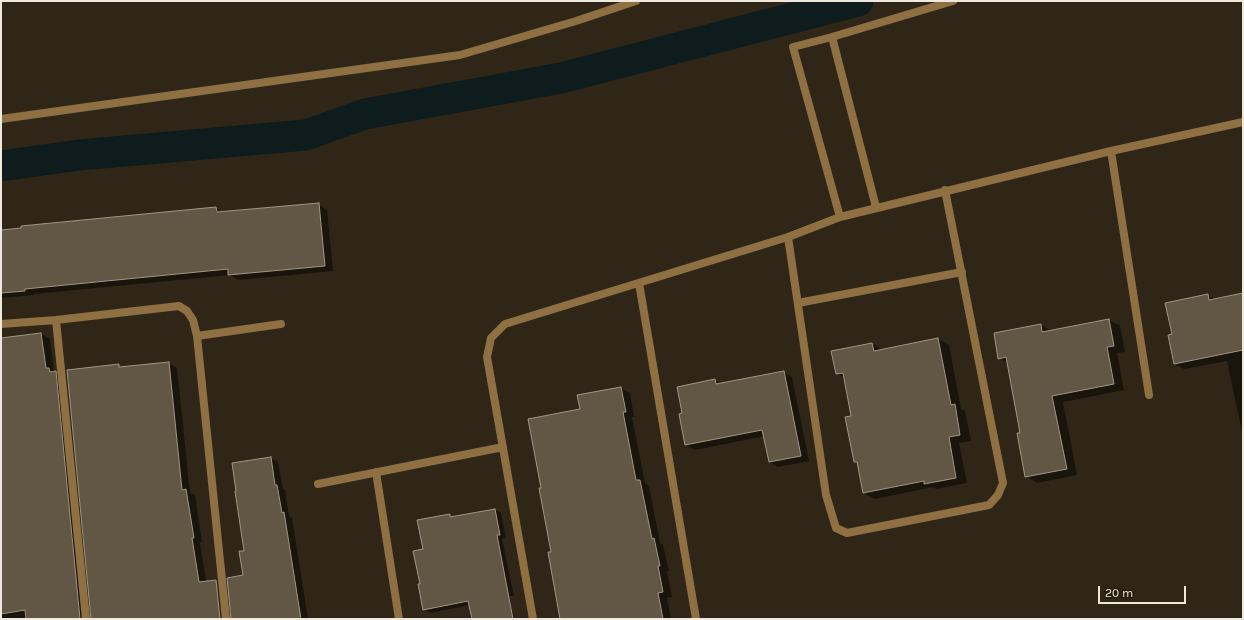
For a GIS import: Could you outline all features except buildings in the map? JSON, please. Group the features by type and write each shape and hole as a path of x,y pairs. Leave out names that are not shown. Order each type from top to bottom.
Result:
{"street":[{"path":"1,119 460,54 576,21 636,1"},
{"path":"840,216 793,47 953,1"},
{"path":"832,37 876,207"},
{"path":"533,619 487,357 491,338 505,324 788,237 840,216 1111,151 1243,122"},
{"path":"1111,151 1149,395"},
{"path":"788,237 826,495 836,528 847,533 854,532 989,505 998,495 1003,484 945,190"},
{"path":"798,303 962,272"},
{"path":"639,283 696,619"},
{"path":"1,324 56,320 178,306 187,311 194,320 197,336 226,619"},
{"path":"56,320 86,619"},
{"path":"197,336 281,324"},
{"path":"318,484 503,447"},
{"path":"376,472 399,619"}],"waterway":[{"path":"1,166 79,155 306,135 365,114 561,78 858,1"}]}
